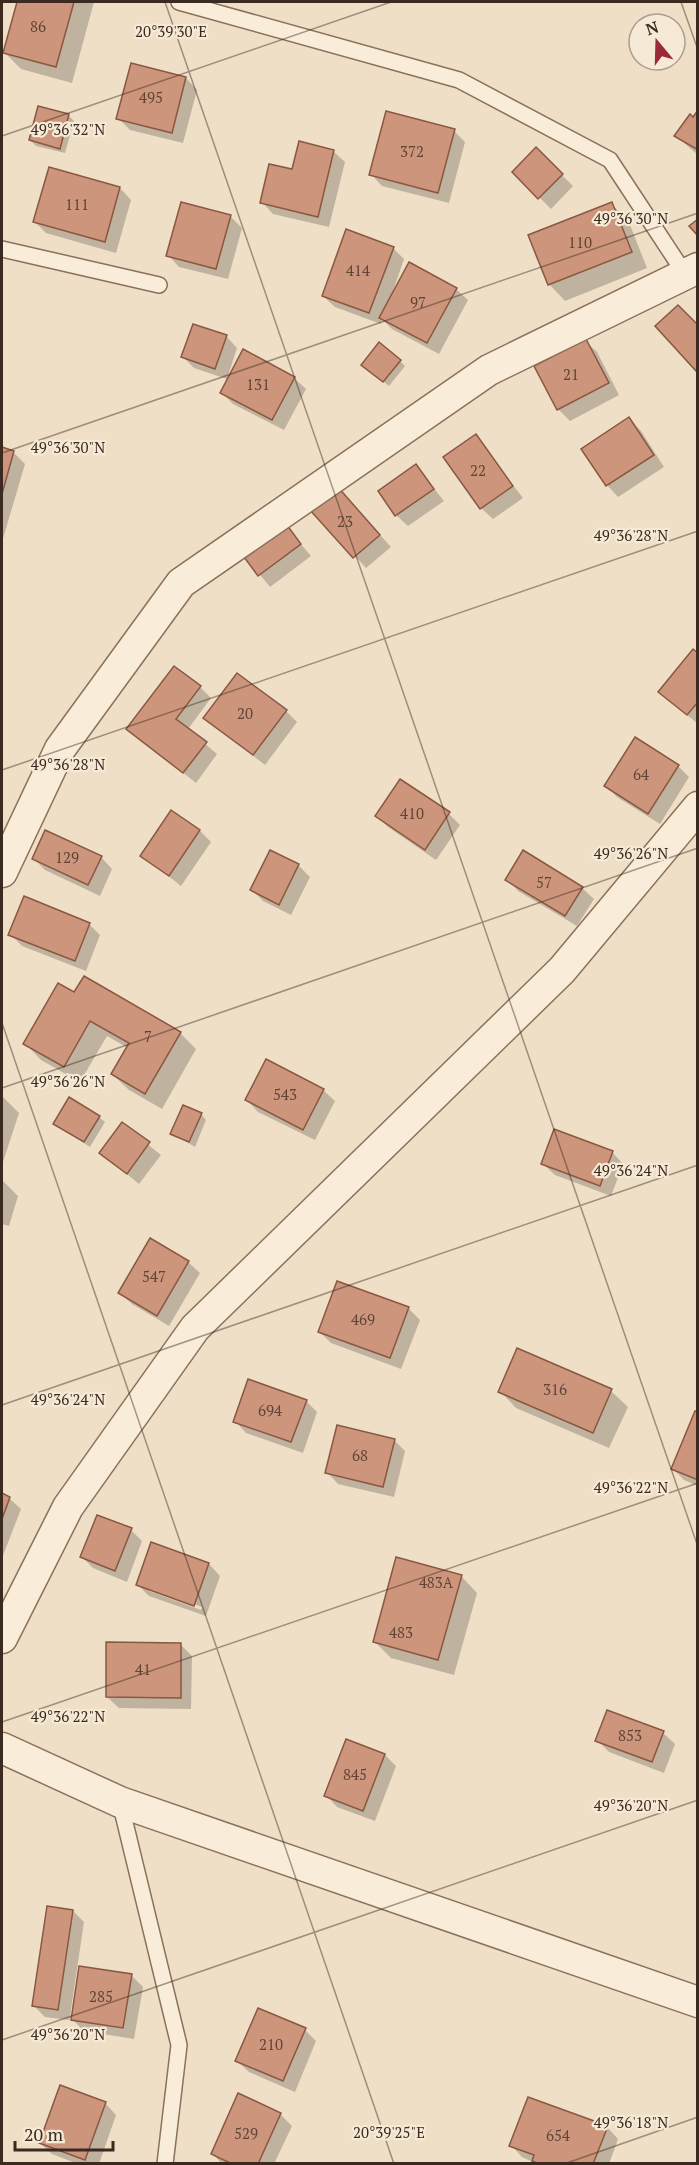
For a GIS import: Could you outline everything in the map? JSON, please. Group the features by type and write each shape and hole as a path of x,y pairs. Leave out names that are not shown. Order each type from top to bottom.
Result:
{"street":[{"path":"2,872 60,749 182,582 489,370 691,271"},
{"path":"2,1638 68,1507 195,1328 562,970 698,807"},
{"path":"2,1748 120,1802 698,2002"}],"lane":[{"path":"179,2 459,80 610,160 691,271"},
{"path":"2,249 159,285"},
{"path":"120,1802 179,2045 165,2163"}],"building":[{"path":"17,2 74,2 56,67 3,53"},
{"path":"131,63 186,77 172,133 116,119"},
{"path":"38,106 69,114 60,149 29,140"},
{"path":"698,110 698,150 674,136 690,114 693,117"},
{"path":"386,111 455,129 438,193 369,175"},
{"path":"299,141 334,150 318,217 260,203 269,164 292,169"},
{"path":"536,147 563,174 538,199 512,172"},
{"path":"49,167 120,187 105,242 33,222"},
{"path":"181,202 231,215 216,269 166,256"},
{"path":"612,202 632,252 548,285 528,235"},
{"path":"698,219 698,236 689,226"},
{"path":"346,229 394,247 369,313 322,296"},
{"path":"409,262 457,288 427,343 379,318"},
{"path":"678,305 698,325 697,372 655,326"},
{"path":"193,324 227,335 215,369 181,357"},
{"path":"586,339 609,383 557,410 534,366"},
{"path":"379,342 401,360 383,382 361,365"},
{"path":"243,349 295,377 272,420 220,393"},
{"path":"629,417 654,455 606,486 581,449"},
{"path":"476,434 513,486 480,509 443,457"},
{"path":"2,447 14,451 2,494"},
{"path":"416,464 434,489 395,516 378,491"},
{"path":"337,486 380,535 353,558 310,510"},
{"path":"284,521 301,544 258,576 241,553"},
{"path":"693,649 698,653 698,702 687,715 658,692"},
{"path":"174,666 201,686 176,719 207,742 183,773 126,729"},
{"path":"237,673 287,710 253,755 203,718"},
{"path":"635,737 679,765 648,814 604,786"},
{"path":"400,779 450,812 425,850 375,816"},
{"path":"171,810 200,830 169,876 140,856"},
{"path":"45,830 102,856 88,885 32,859"},
{"path":"270,850 299,864 279,905 250,890"},
{"path":"523,850 583,887 565,916 505,880"},
{"path":"24,896 90,923 75,961 8,935"},
{"path":"84,976 181,1032 145,1094 111,1074 129,1043 90,1021 64,1067 23,1044 58,983 74,992"},
{"path":"266,1059 324,1089 303,1130 245,1100"},
{"path":"69,1097 100,1116 84,1142 53,1124"},
{"path":"183,1105 202,1113 189,1142 170,1134"},
{"path":"122,1122 150,1142 127,1174 99,1153"},
{"path":"554,1129 613,1151 600,1186 541,1164"},
{"path":"150,1238 189,1261 157,1316 118,1293"},
{"path":"337,1281 409,1307 390,1358 318,1332"},
{"path":"517,1348 612,1389 593,1433 498,1392"},
{"path":"248,1379 307,1400 291,1442 233,1422"},
{"path":"695,1411 698,1412 698,1480 671,1469"},
{"path":"337,1425 395,1439 383,1487 325,1473"},
{"path":"2,1493 10,1497 2,1519"},
{"path":"97,1515 132,1528 115,1571 80,1557"},
{"path":"151,1542 209,1563 194,1606 136,1585"},
{"path":"396,1557 462,1575 438,1660 373,1642"},
{"path":"106,1642 181,1643 181,1698 106,1697"},
{"path":"607,1710 664,1731 652,1762 595,1741"},
{"path":"346,1739 385,1754 363,1811 324,1796"},
{"path":"47,1906 73,1910 58,2010 32,2006"},
{"path":"79,1966 132,1974 123,2028 71,2020"},
{"path":"258,2008 306,2028 283,2081 235,2061"},
{"path":"60,2085 106,2102 85,2160 39,2143"},
{"path":"238,2093 281,2113 258,2164 232,2164 211,2154"},
{"path":"528,2097 608,2126 593,2164 540,2164 532,2161 534,2155 509,2146"}]}
